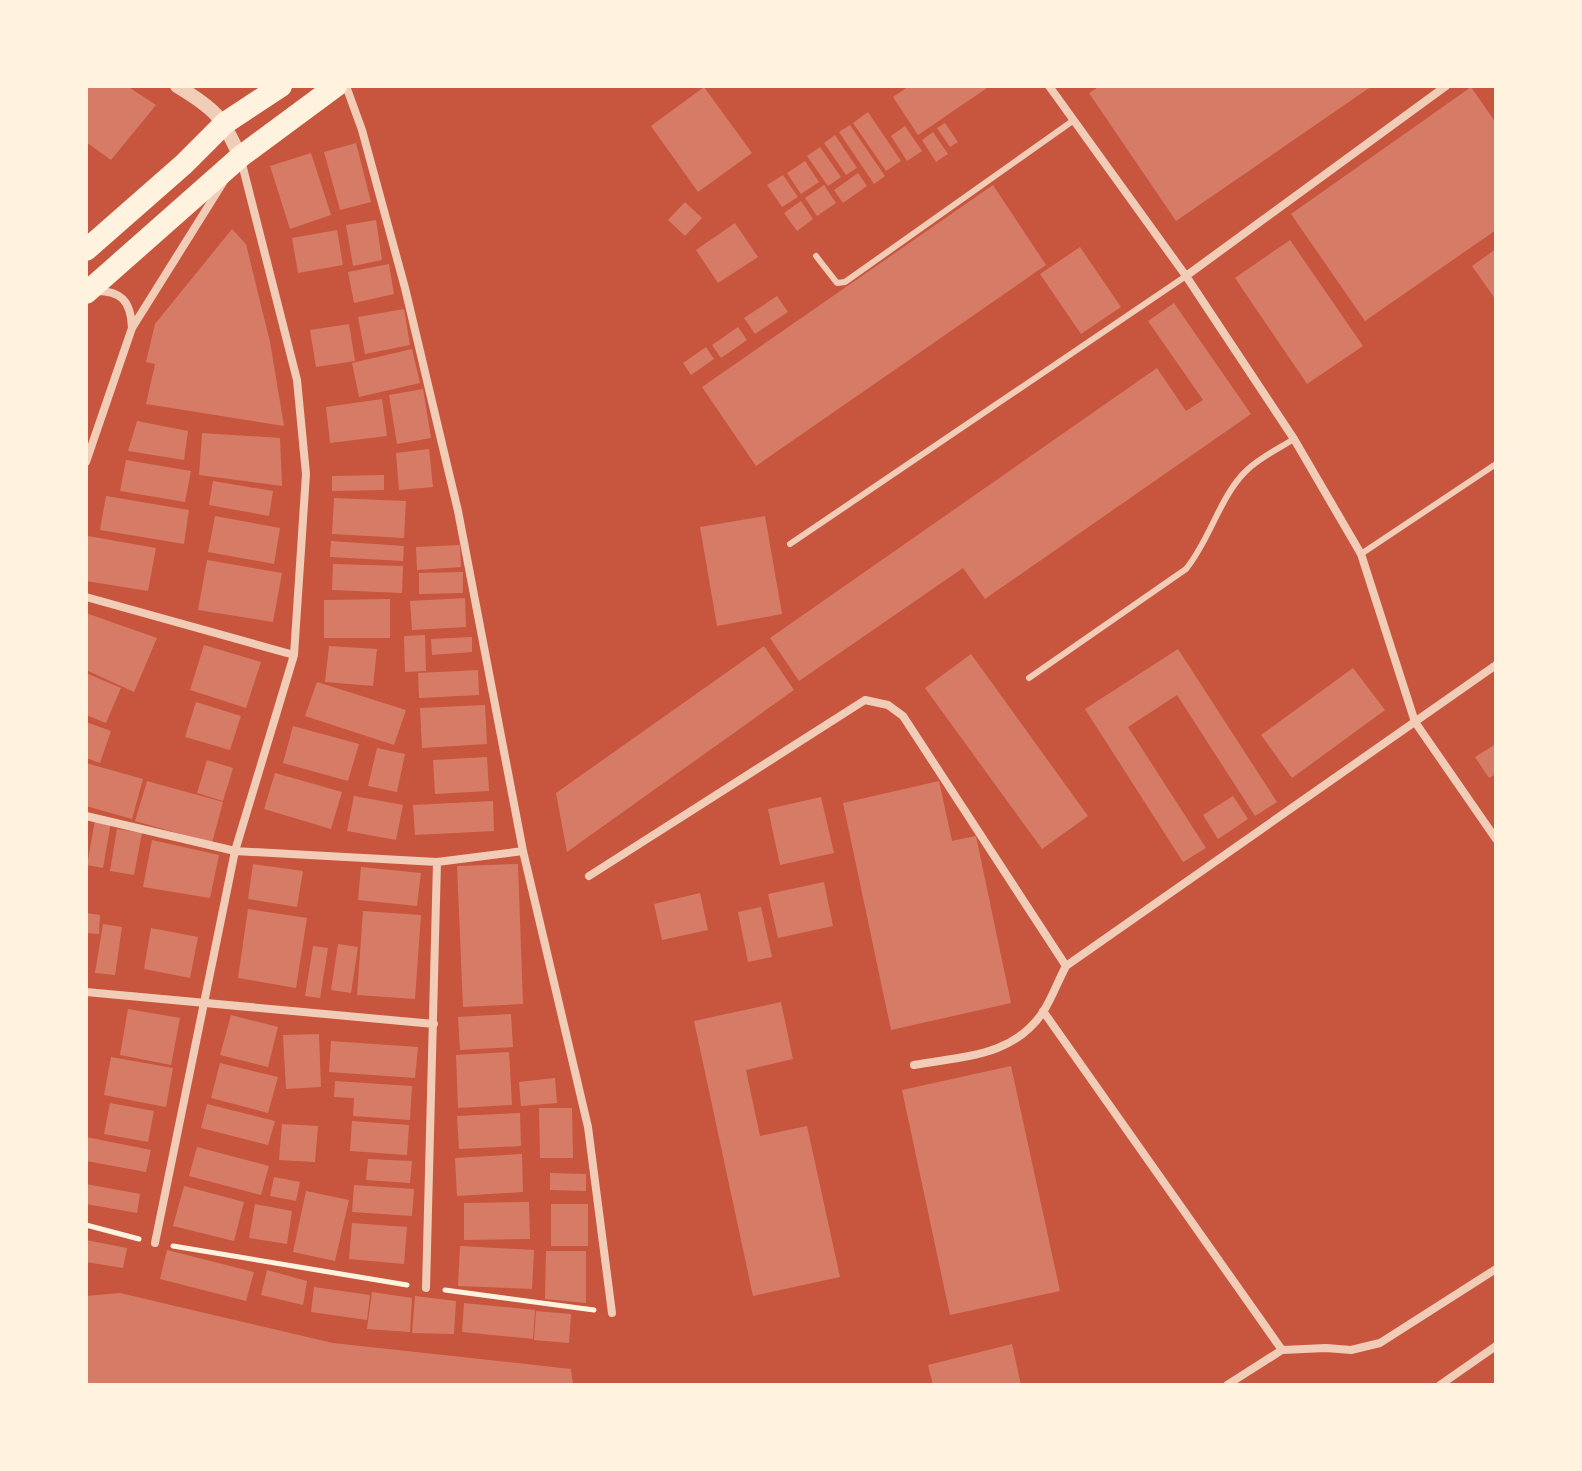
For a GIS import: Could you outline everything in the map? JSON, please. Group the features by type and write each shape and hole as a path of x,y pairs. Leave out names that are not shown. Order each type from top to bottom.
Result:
{"highway":[{"path":"86,250 184,164 225,123 281,86"},
{"path":"86,294 240,157 336,86"}],"street":[{"path":"155,1243 235,851 294,655 306,474 297,380 240,157 225,123 203,102 177,86"},
{"path":"346,86 362,130 405,288 454,496 523,851 588,1127 612,1313"},
{"path":"1186,276 1446,86"},
{"path":"1054,88 1186,276 1294,439 1361,554 1415,722 1496,839"},
{"path":"86,462 132,328 240,157"},
{"path":"86,294 109,291 123,298 131,312 132,328"},
{"path":"86,597 294,655"},
{"path":"914,1065 998,1050 1024,1033 1043,1011 1066,966 1496,665"},
{"path":"589,876 865,700 888,705 903,716 1066,966"},
{"path":"86,816 235,851 437,862 523,851"},
{"path":"426,1288 437,862"},
{"path":"86,992 434,1024"},
{"path":"1043,1011 1282,1350"},
{"path":"1227,1385 1282,1350 1351,1350 1380,1343 1496,1269"},
{"path":"1440,1385 1496,1346"}],"lane":[{"path":"816,256 832,279 837,283 845,282 1074,120"},
{"path":"790,544 1186,276"},
{"path":"1029,678 1186,569 1199,553 1236,482 1248,468 1294,439"},
{"path":"1361,554 1496,464"}],"path":[{"path":"86,1225 155,1243 426,1288 612,1313"}],"building":[{"path":"86,86 127,86 156,105 111,160 86,142"},
{"path":"909,86 990,86 918,135 893,97"},
{"path":"1100,86 1372,86 1176,221 1089,93"},
{"path":"704,87 752,153 698,192 651,126"},
{"path":"1471,87 1496,123 1496,230 1365,321 1291,214"},
{"path":"868,112 901,161 886,171 853,123"},
{"path":"945,123 958,142 950,147 937,128"},
{"path":"850,125 885,176 874,184 839,132"},
{"path":"905,126 922,151 907,161 891,136"},
{"path":"933,132 948,154 936,162 922,140"},
{"path":"835,135 857,168 846,175 824,143"},
{"path":"356,143 371,202 340,210 324,152"},
{"path":"820,147 841,177 828,186 807,156"},
{"path":"311,153 331,215 290,229 270,166"},
{"path":"805,161 819,182 801,194 787,173"},
{"path":"858,173 867,186 843,203 834,190"},
{"path":"783,175 798,197 782,207 767,185"},
{"path":"824,185 836,203 817,216 805,198"},
{"path":"993,185 1046,265 756,466 702,387"},
{"path":"801,201 813,219 797,231 784,213"},
{"path":"685,202 702,218 685,236 668,220"},
{"path":"376,220 382,260 353,266 346,225"},
{"path":"735,223 758,257 718,283 696,250"},
{"path":"232,229 246,244 270,342 284,426 146,404 155,364 146,362 155,324"},
{"path":"337,230 343,265 298,273 292,238"},
{"path":"1290,240 1363,346 1307,384 1235,278"},
{"path":"1080,247 1121,307 1081,334 1040,274"},
{"path":"1496,249 1496,300 1472,266"},
{"path":"389,264 394,294 354,303 348,272"},
{"path":"777,296 788,312 755,334 744,318"},
{"path":"1174,303 1251,414 985,599 963,568 799,681 770,638 1157,368 1186,411 1203,400 1148,321"},
{"path":"404,309 410,345 365,354 358,317"},
{"path":"349,324 355,361 316,367 310,330"},
{"path":"738,327 747,340 721,358 712,345"},
{"path":"706,347 714,359 691,375 683,363"},
{"path":"412,349 420,383 359,397 352,363"},
{"path":"423,389 431,438 397,444 389,395"},
{"path":"382,399 387,436 330,443 326,407"},
{"path":"137,421 188,431 184,460 128,451"},
{"path":"202,433 280,438 282,486 199,475"},
{"path":"429,449 433,487 399,490 396,453"},
{"path":"126,460 191,471 185,502 120,491"},
{"path":"384,475 384,490 332,491 332,476"},
{"path":"213,481 273,491 269,516 209,505"},
{"path":"106,496 189,510 184,544 100,530"},
{"path":"334,498 406,501 404,538 332,534"},
{"path":"215,516 280,528 274,564 208,552"},
{"path":"765,516 782,614 717,626 700,527"},
{"path":"88,536 156,548 148,591 86,581"},
{"path":"331,541 404,546 403,561 330,557"},
{"path":"460,545 461,567 417,570 416,547"},
{"path":"207,560 282,573 273,622 198,610"},
{"path":"333,564 403,566 402,593 332,590"},
{"path":"463,572 463,593 419,594 419,573"},
{"path":"465,598 466,627 412,630 410,601"},
{"path":"390,599 390,638 324,638 324,600"},
{"path":"86,613 157,638 134,692 86,670"},
{"path":"425,635 426,671 405,672 404,636"},
{"path":"472,637 472,652 432,655 431,639"},
{"path":"204,645 261,662 246,708 190,690"},
{"path":"329,646 377,649 373,686 325,682"},
{"path":"764,646 794,690 567,852 556,793"},
{"path":"1178,649 1277,802 1255,816 1177,695 1128,727 1206,848 1183,862 1085,709"},
{"path":"971,654 1088,816 1042,849 925,688"},
{"path":"1353,668 1385,710 1292,778 1261,735"},
{"path":"478,670 479,695 419,698 418,673"},
{"path":"86,673 121,688 106,723 86,715"},
{"path":"317,682 406,710 394,745 305,716"},
{"path":"196,702 241,716 230,750 185,737"},
{"path":"485,705 487,744 422,748 420,708"},
{"path":"86,722 111,731 100,763 86,758"},
{"path":"293,726 359,744 348,781 283,763"},
{"path":"1496,744 1496,774 1489,778 1475,757"},
{"path":"377,748 405,754 397,792 368,786"},
{"path":"487,757 489,791 435,794 433,760"},
{"path":"207,760 233,768 223,801 197,793"},
{"path":"86,763 143,779 132,819 86,806"},
{"path":"275,773 342,792 331,829 264,809"},
{"path":"147,781 223,802 212,843 135,821"},
{"path":"939,781 952,841 976,836 1011,1003 891,1030 843,803"},
{"path":"354,796 403,805 396,840 347,831"},
{"path":"1233,796 1248,819 1218,839 1203,815"},
{"path":"821,797 834,853 780,865 768,809"},
{"path":"493,801 494,831 415,835 413,805"},
{"path":"95,820 111,822 103,868 87,865"},
{"path":"117,829 142,833 134,875 110,871"},
{"path":"152,840 219,855 210,898 143,887"},
{"path":"253,864 303,871 297,907 248,899"},
{"path":"518,864 523,1004 463,1007 457,866"},
{"path":"361,867 421,873 417,906 358,900"},
{"path":"824,882 833,926 778,938 768,894"},
{"path":"700,893 708,930 662,940 654,904"},
{"path":"761,907 772,957 748,962 738,912"},
{"path":"248,909 307,918 296,988 238,978"},
{"path":"363,911 421,915 415,999 357,995"},
{"path":"86,913 100,915 99,934 86,933"},
{"path":"103,924 122,927 115,975 95,973"},
{"path":"151,928 198,937 190,978 144,969"},
{"path":"338,944 358,947 351,993 331,990"},
{"path":"313,946 328,948 320,998 305,996"},
{"path":"781,1002 793,1059 746,1070 760,1136 807,1126 840,1277 753,1296 694,1021"},
{"path":"128,1009 180,1018 171,1065 120,1055"},
{"path":"511,1014 513,1047 460,1050 458,1017"},
{"path":"231,1015 278,1027 268,1067 220,1055"},
{"path":"319,1034 321,1087 286,1089 283,1035"},
{"path":"331,1041 418,1047 415,1078 329,1072"},
{"path":"509,1052 512,1105 458,1108 456,1055"},
{"path":"111,1057 173,1068 166,1107 104,1095"},
{"path":"220,1063 278,1077 268,1113 211,1098"},
{"path":"1011,1066 1060,1291 950,1315 902,1090"},
{"path":"555,1078 557,1103 521,1106 519,1082"},
{"path":"335,1081 412,1086 410,1120 353,1116 354,1098 334,1097"},
{"path":"110,1103 154,1111 148,1142 104,1134"},
{"path":"207,1104 275,1121 268,1145 201,1128"},
{"path":"539,1108 572,1108 573,1158 540,1158"},
{"path":"520,1113 521,1146 459,1149 457,1116"},
{"path":"352,1121 409,1125 407,1155 350,1151"},
{"path":"282,1124 318,1126 315,1162 279,1160"},
{"path":"86,1137 151,1150 146,1172 86,1161"},
{"path":"197,1147 269,1166 261,1195 189,1176"},
{"path":"522,1154 523,1192 457,1196 455,1158"},
{"path":"368,1159 412,1161 410,1183 366,1180"},
{"path":"550,1173 586,1174 586,1191 550,1190"},
{"path":"274,1177 300,1182 296,1201 270,1196"},
{"path":"86,1184 140,1194 137,1213 86,1204"},
{"path":"354,1185 414,1189 412,1216 352,1212"},
{"path":"184,1186 244,1202 234,1241 173,1226"},
{"path":"306,1191 349,1200 335,1261 293,1252"},
{"path":"529,1202 530,1239 464,1240 464,1203"},
{"path":"255,1204 292,1211 287,1244 249,1238"},
{"path":"551,1204 588,1204 588,1246 551,1246"},
{"path":"352,1223 407,1227 404,1264 349,1259"},
{"path":"86,1240 127,1248 123,1268 86,1262"},
{"path":"460,1246 534,1250 532,1289 458,1286"},
{"path":"167,1250 254,1272 246,1301 160,1279"},
{"path":"546,1251 586,1251 586,1303 545,1299"},
{"path":"267,1270 307,1281 303,1305 261,1295"},
{"path":"314,1287 370,1295 367,1320 311,1312"},
{"path":"372,1292 412,1298 410,1332 367,1329"},
{"path":"120,1293 333,1343 571,1369 573,1385 86,1385 86,1296"},
{"path":"415,1296 456,1301 454,1334 412,1333"},
{"path":"464,1303 535,1310 533,1339 462,1332"},
{"path":"536,1311 571,1314 569,1343 534,1340"},
{"path":"1012,1344 1021,1385 933,1385 928,1365"}]}
